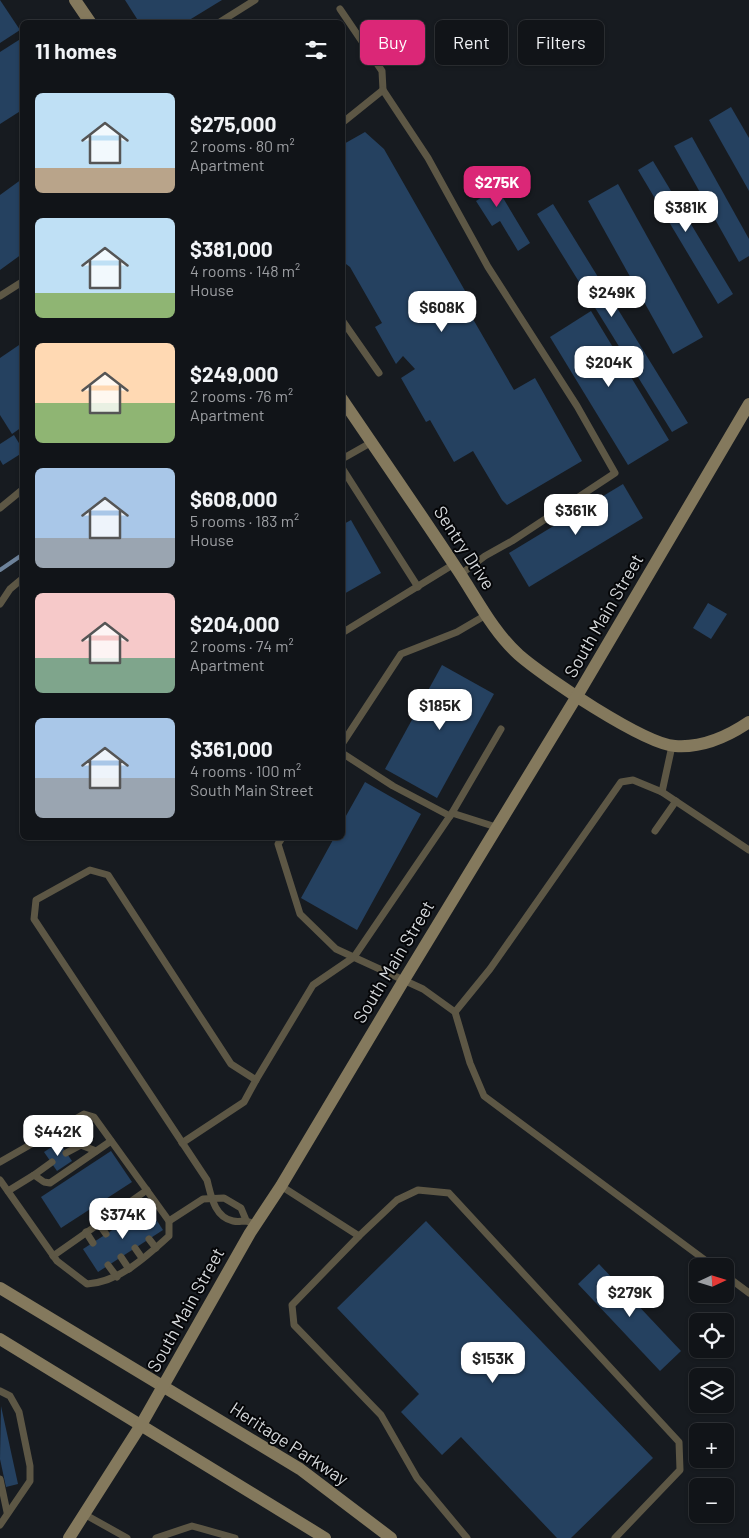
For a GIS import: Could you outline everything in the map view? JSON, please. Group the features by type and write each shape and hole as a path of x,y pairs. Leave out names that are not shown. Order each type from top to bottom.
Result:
{"main road":[{"path":"75,0 89,20"},
{"name":"Sentry Drive","path":"345,403 486,615 518,654 577,696 651,740 672,746"},
{"name":"South Main Street","path":"69,1538 141,1426 251,1222 281,1186 496,827 577,696 749,404"},
{"path":"672,746 691,746 715,740 749,722"},
{"name":"Heritage Parkway","path":"0,1288 300,1469 391,1538"},
{"path":"0,1339 325,1538"}],"lane":[{"path":"223,20 255,0"},
{"path":"340,9 382,71 383,90 428,158 488,267 577,406 615,473 457,569 418,587 345,631"},
{"path":"345,121 383,90"},
{"path":"0,296 20,283"},
{"path":"345,324 379,373"},
{"path":"345,457 372,442"},
{"path":"345,473 418,587"},
{"path":"0,508 20,492"},
{"path":"0,604 10,589 20,580"},
{"path":"345,739 400,654 457,632 486,615"},
{"path":"182,1142 244,1102 312,985 354,957 451,815 501,729"},
{"path":"662,792 672,746"},
{"path":"345,755 393,786 451,815 496,827"},
{"path":"455,1012 490,969 622,782 632,780 662,792 749,850"},
{"path":"655,831 676,802"},
{"path":"281,840 278,844 300,914 336,948 423,989 455,1012 470,1064 484,1096 702,1258"},
{"path":"251,1222 233,1221 218,1212 207,1180 34,919 36,900 90,870 108,875 231,1064 256,1080"},
{"path":"0,1162 84,1114 94,1117 169,1222 169,1236 129,1269 101,1283 87,1284 57,1261 0,1180"},
{"path":"34,1175 44,1182 50,1182 111,1141"},
{"path":"66,1153 81,1145 96,1151"},
{"path":"8,1191 52,1162"},
{"path":"281,1186 359,1236"},
{"path":"53,1256 147,1190"},
{"path":"467,1538 417,1478 381,1415 294,1325 292,1306 359,1236 397,1200 418,1190 449,1192 680,1442 680,1470 615,1538"},
{"path":"169,1222 202,1199 224,1198 241,1208 251,1222"},
{"path":"127,1205 134,1216"},
{"path":"114,1213 121,1225"},
{"path":"99,1224 106,1234"},
{"path":"86,1232 93,1243"},
{"path":"149,1239 156,1248"},
{"path":"135,1248 142,1258"},
{"path":"121,1257 129,1269"},
{"path":"108,1265 117,1276"},
{"path":"734,1282 749,1293"},
{"path":"0,1391 10,1396 19,1412 30,1466 30,1482 7,1512 0,1525"},
{"path":"0,1479 7,1512"},
{"path":"84,1514 127,1538"},
{"path":"156,1538 192,1526 236,1538"}],"building":[{"path":"0,0 20,30 0,43"},
{"path":"125,0 222,0 189,20 138,20"},
{"path":"20,39 20,111 0,124 0,52"},
{"path":"731,107 749,138 749,191 709,120"},
{"path":"365,132 384,149 472,303 466,307 514,390 535,378 582,461 507,505 502,500 473,451 454,462 430,420 426,422 401,378 415,369 403,356 396,364 375,327 382,323 350,267 345,263 345,143"},
{"path":"692,137 749,239 749,256 739,262 674,146"},
{"path":"653,161 733,294 718,304 638,170"},
{"path":"484,166 530,243 518,251 500,221 492,226 476,201 482,197 469,175"},
{"path":"20,180 20,255 0,270 0,195"},
{"path":"618,184 703,337 673,354 588,201"},
{"path":"553,204 688,423 672,432 537,214"},
{"path":"591,311 669,440 628,465 550,337"},
{"path":"20,344 20,428 12,434 0,415 0,358"},
{"path":"14,435 20,445 20,454 3,465 0,460 0,444"},
{"path":"623,484 643,518 529,587 509,553"},
{"path":"351,520 381,573 345,593 345,523"},
{"path":"708,603 727,614 711,639 693,628"},
{"path":"442,665 494,694 437,798 385,769"},
{"path":"365,782 421,814 357,930 301,898 333,840 345,840 345,818"},
{"path":"59,1142 72,1161 57,1171 44,1152"},
{"path":"111,1151 132,1182 61,1228 41,1197"},
{"path":"148,1207 163,1230 98,1272 83,1249"},
{"path":"426,1221 653,1458 571,1538 557,1538 461,1437 442,1455 401,1412 419,1394 337,1308"},
{"path":"599,1264 681,1351 660,1371 578,1284"},
{"path":"1,1406 18,1484 6,1487 0,1459"}],"waterway":[{"path":"0,570 20,556"}]}
